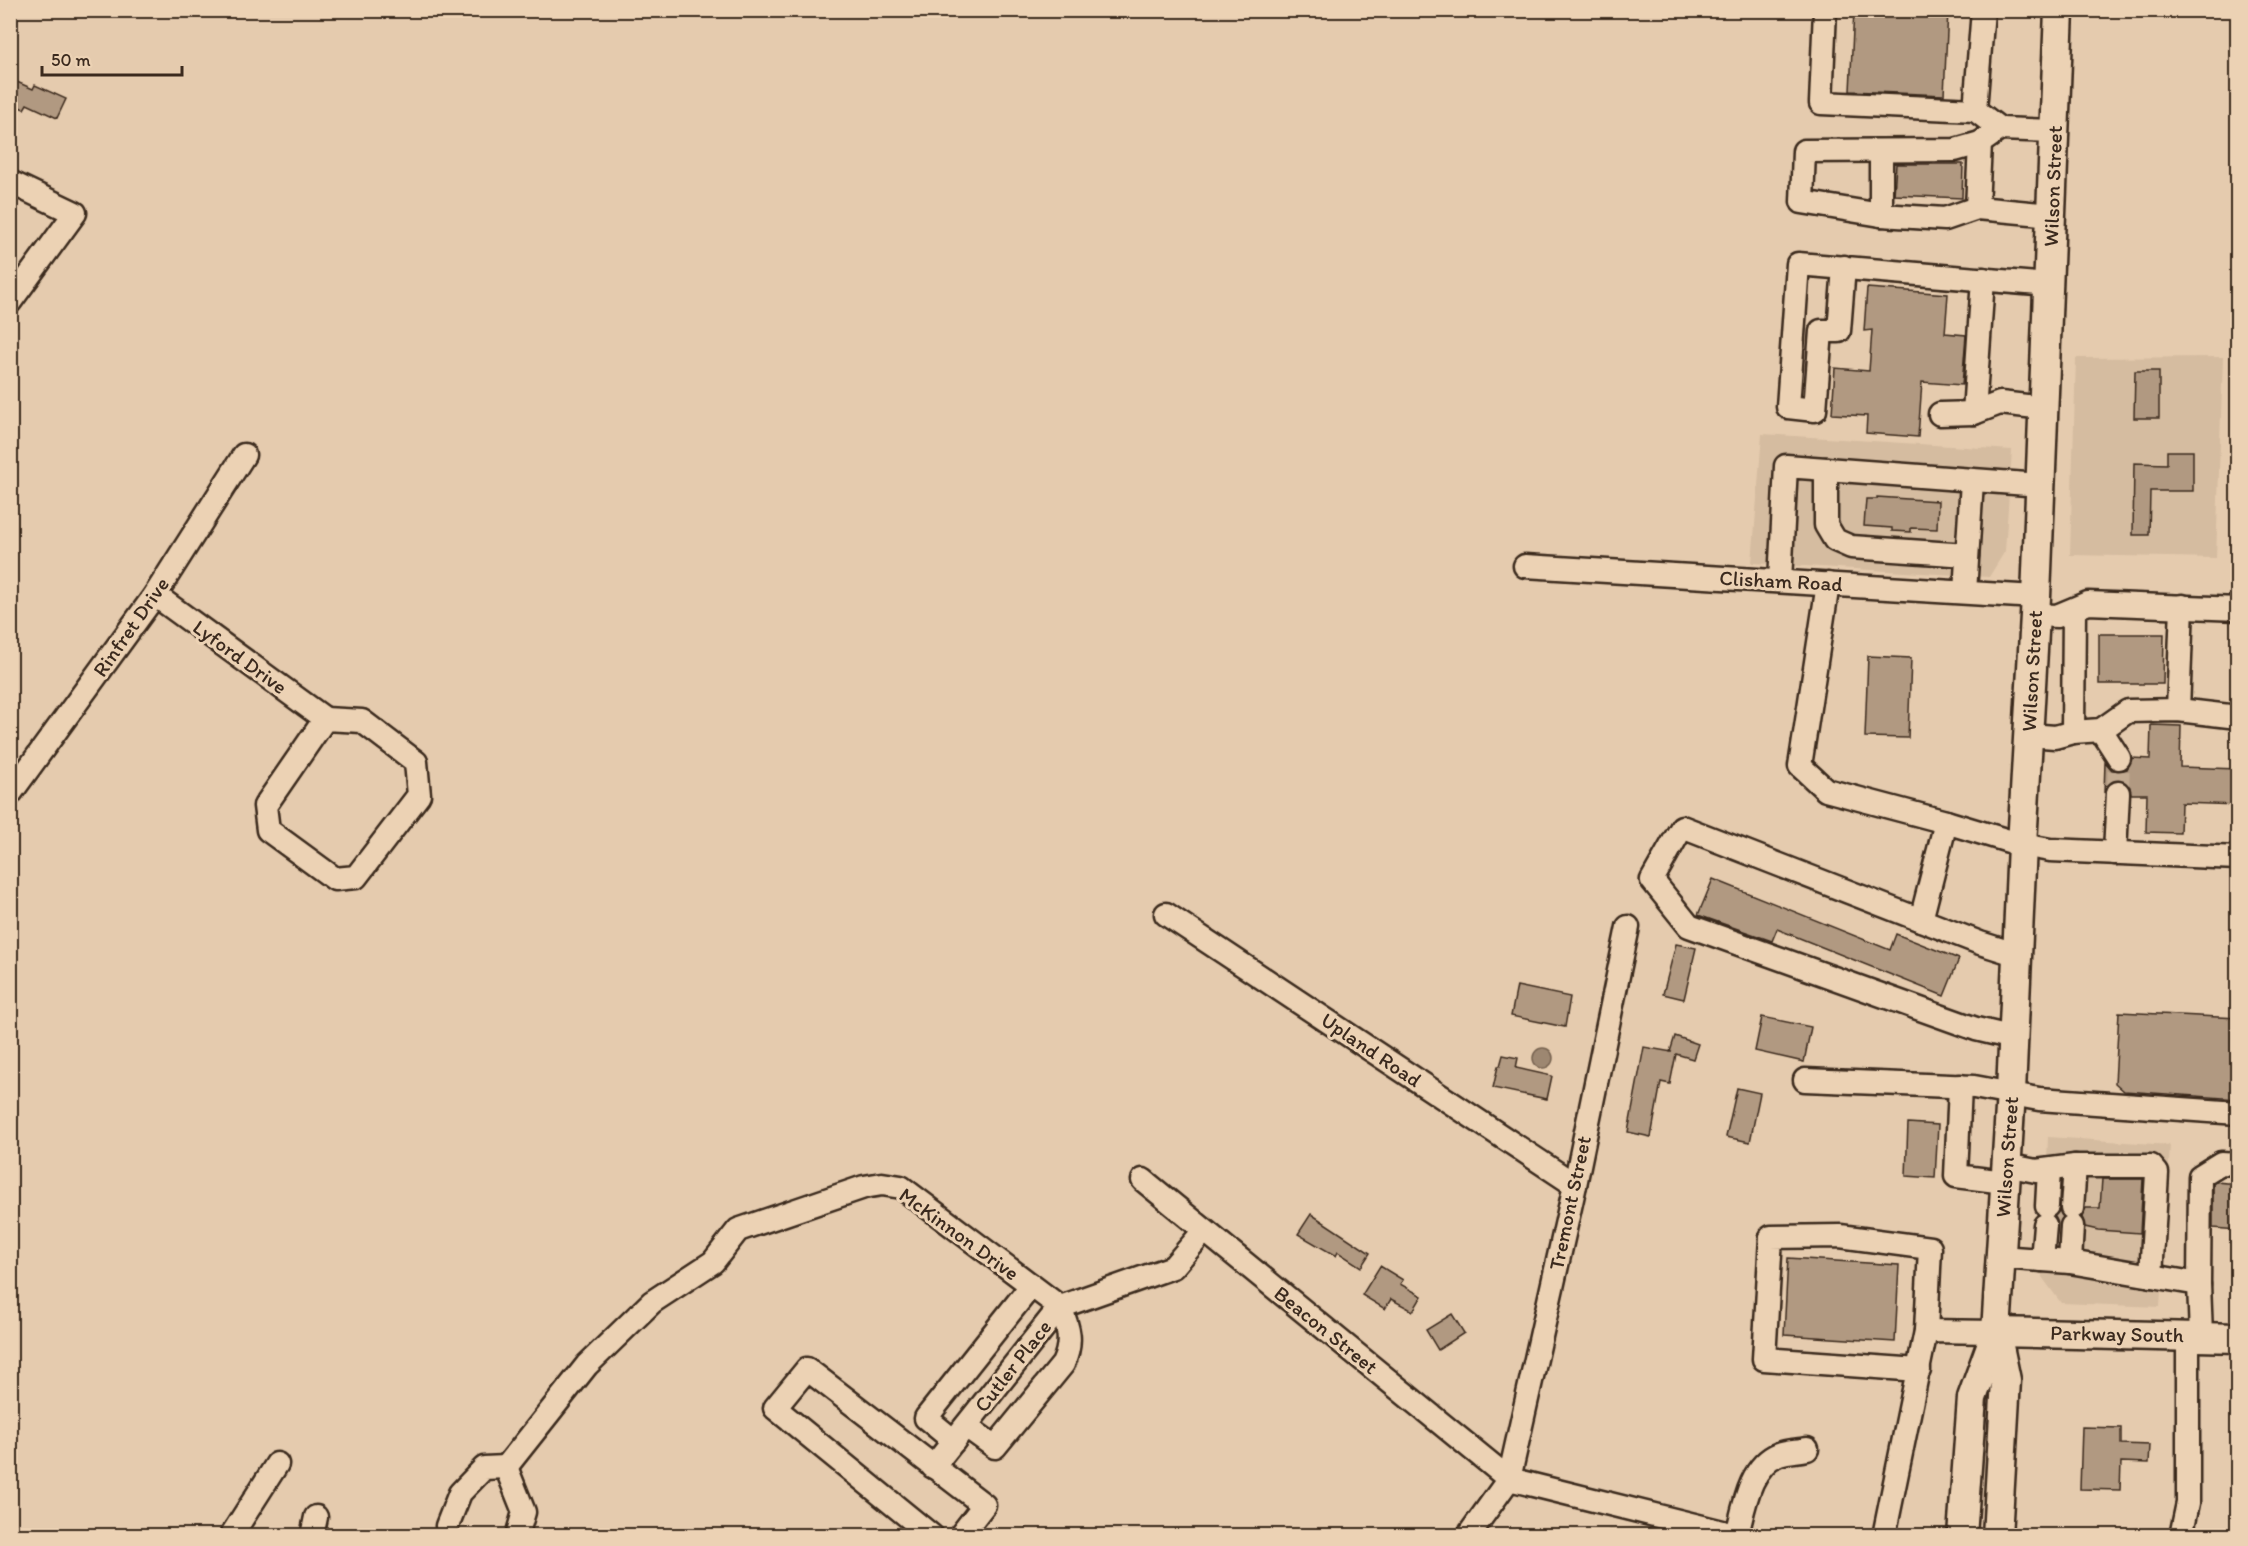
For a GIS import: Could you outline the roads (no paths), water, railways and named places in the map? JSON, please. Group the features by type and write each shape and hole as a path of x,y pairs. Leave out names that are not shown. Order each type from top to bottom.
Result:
{"main road":[{"name":"Wilson Street","path":"1997,1536 2006,1380 1996,1332 2036,606 2060,10"},
{"name":"Wilson Street","path":"1962,1536 1972,1398 1996,1332"},
{"name":"Parkway South","path":"1996,1332 2194,1335 2238,1338"}],"street":[{"path":"1825,10 1821,103 1975,110 2000,129 2054,131"},
{"path":"1975,110 1983,10"},
{"path":"2000,129 1980,143 1954,150 1803,151 1802,202 1881,215 1945,219 1977,208 2052,215"},
{"path":"1977,208 1980,143"},
{"path":"1881,152 1881,215"},
{"path":"10,182 75,213 10,302"},
{"path":"1821,331 1815,410 1788,407 1798,264 2049,285"},
{"path":"1793,332 1839,331 1844,267"},
{"path":"1974,413 1983,279"},
{"path":"1940,414 1974,413 2000,403 2044,408"},
{"name":"Rinfret Drive","path":"10,794 155,595 244,455"},
{"path":"1780,581 1786,466 2041,485"},
{"path":"1826,469 1826,525 1835,540 1851,547 1967,555"},
{"path":"1965,592 1972,481"},
{"name":"Clisham Road","path":"1525,566 1965,592 2036,606 2057,616 2088,603 2238,609"},
{"path":"1828,584 1800,766 1826,789 2022,845 2050,850 2238,858"},
{"name":"Lyford Drive","path":"155,595 325,720"},
{"path":"2178,710 2182,606"},
{"path":"2073,732 2074,610"},
{"path":"2029,735 2055,737 2073,732 2102,730 2128,711 2178,710 2238,717"},
{"path":"325,720 362,721 416,762 419,795 356,877 334,879 268,830 265,806 325,720"},
{"path":"2102,730 2120,758"},
{"path":"2115,853 2118,793"},
{"path":"1921,920 1946,822"},
{"path":"2014,1038 1976,1029 1689,926 1652,880 1682,827 1921,920 2018,955"},
{"name":"Upland Road","path":"1166,914 1575,1185"},
{"name":"Tremont Street","path":"1509,1479 1575,1185 1628,927"},
{"path":"1805,1080 1960,1086 2011,1092 2039,1099 2238,1113"},
{"path":"1960,1086 1956,1176 2062,1168 2151,1166 2157,1173 2151,1276"},
{"path":"2181,1536 2188,1503 2194,1335 2199,1284 2200,1176 2221,1163 2238,1164"},
{"path":"2056,1261 2062,1168"},
{"name":"Beacon Street","path":"1143,1180 1509,1479"},
{"name":"McKinnon Drive","path":"506,1467 587,1365 652,1302 713,1262 738,1230 864,1186 882,1184 901,1187 1060,1307"},
{"path":"1031,1286 926,1418 995,1447 1063,1364 1069,1350 1068,1326 1060,1307 1173,1267 1204,1231"},
{"path":"1884,1536 1919,1370 1926,1331 1930,1248 1840,1236 1771,1237 1764,1359 1919,1370"},
{"path":"2001,1257 2056,1261 2199,1284"},
{"name":"Cutler Place","path":"933,1467 1060,1307"},
{"path":"1926,1331 1996,1332"},
{"path":"932,1536 775,1408 807,1370 984,1505 960,1536"},
{"path":"1468,1536 1509,1479 1667,1527 1738,1535 1747,1498 1757,1472 1778,1455 1807,1449"},
{"path":"231,1536 277,1464"},
{"path":"447,1526 460,1493 484,1468 506,1467 524,1512 517,1536"}],"tunnel":[{"path":"2118,793 2119,758"},
{"path":"2058,1225 2060,1207"}]}
